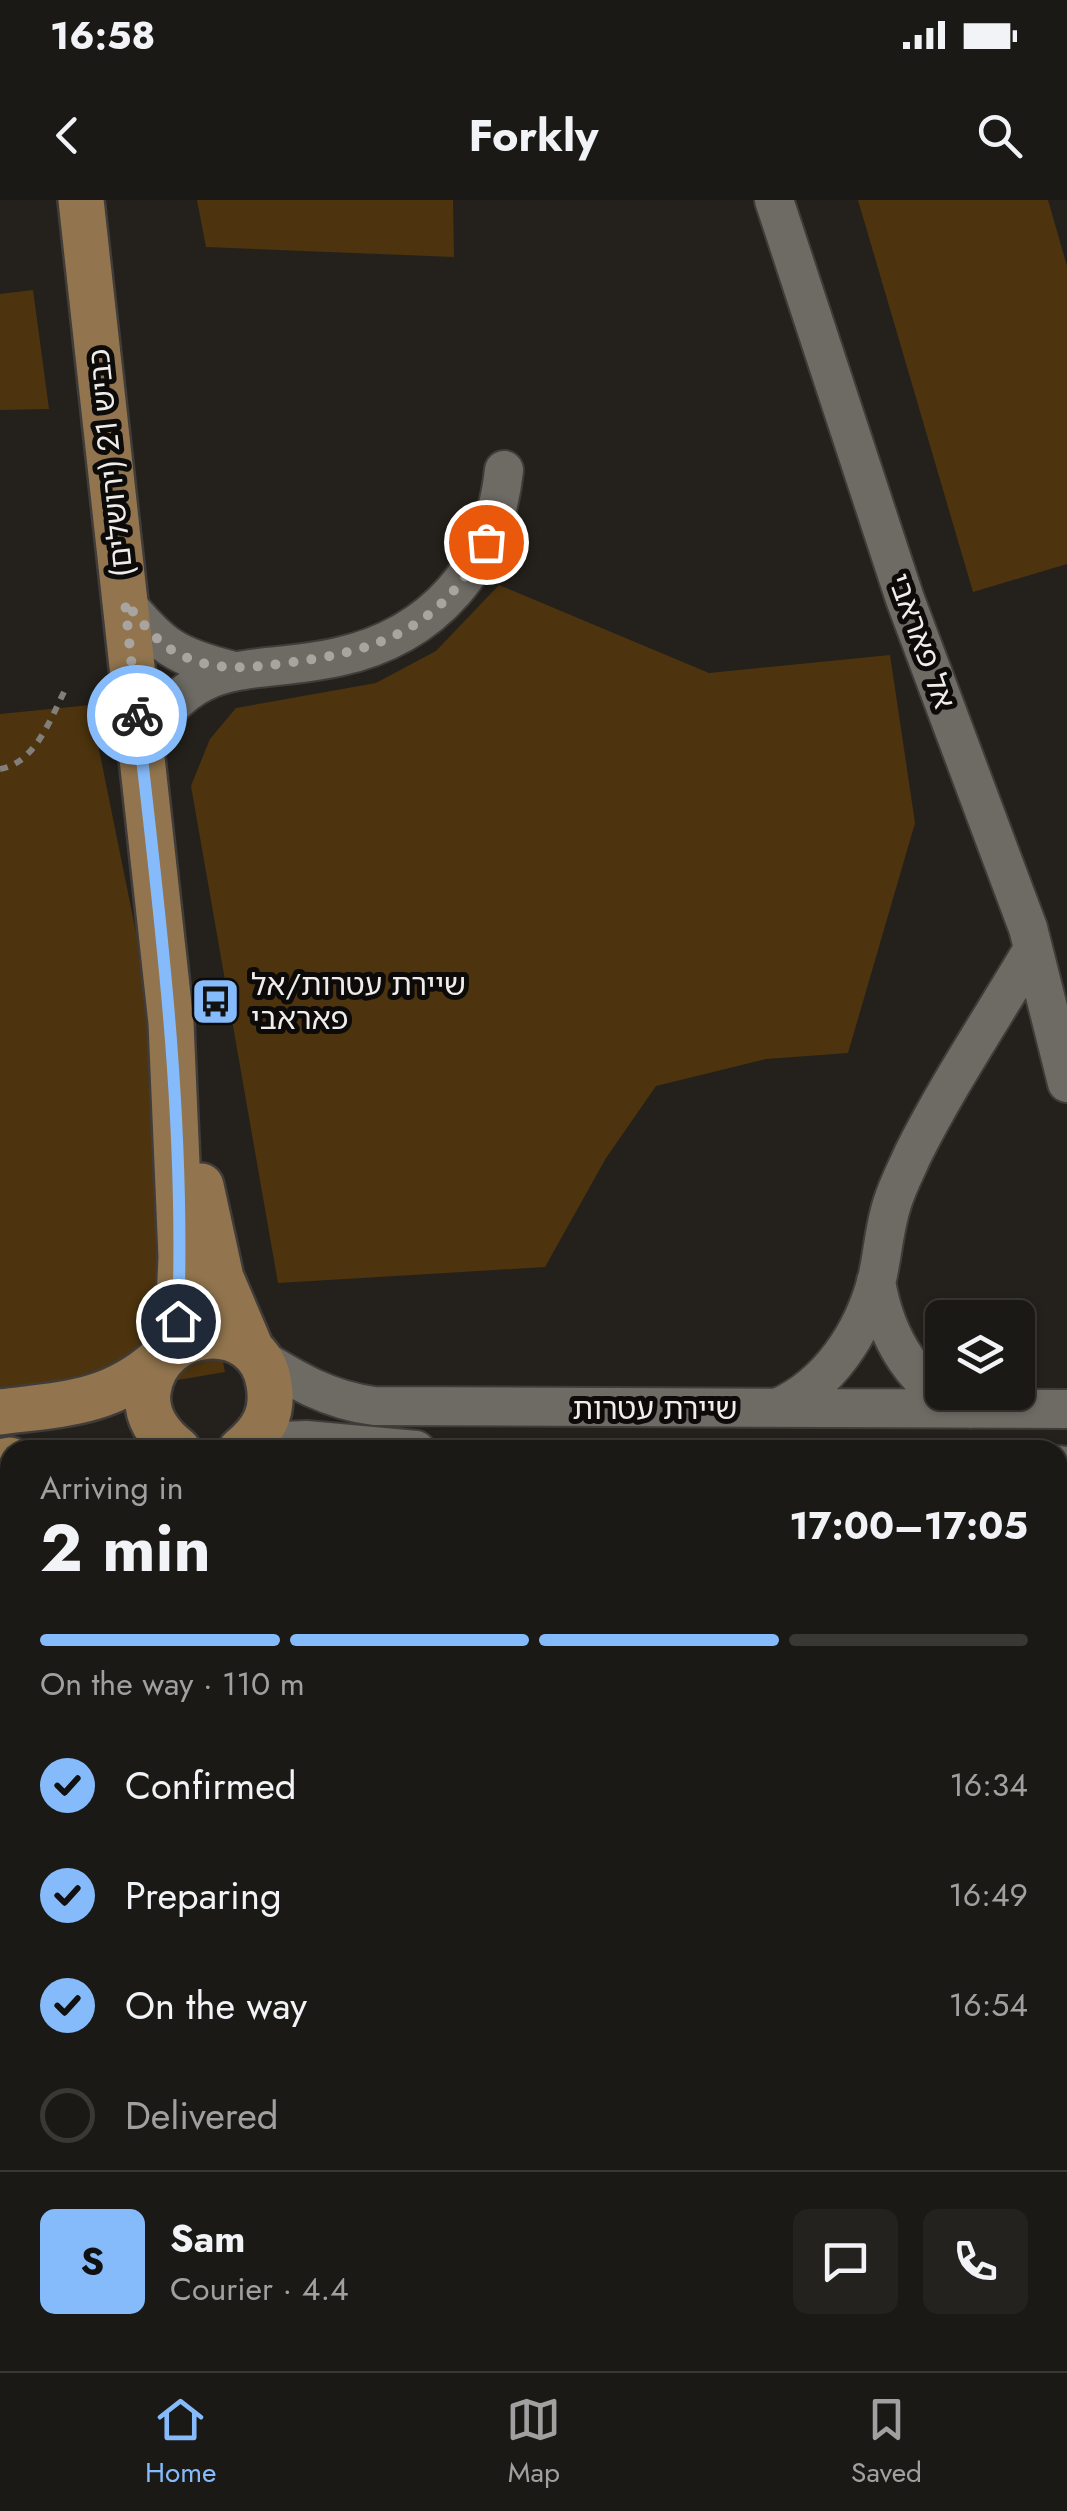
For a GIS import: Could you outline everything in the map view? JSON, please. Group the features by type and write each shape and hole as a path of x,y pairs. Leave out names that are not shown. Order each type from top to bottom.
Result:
{"main road":[{"name":"כביש 21 (ירושלים)","path":"81,200 171,1023 181,1257 178,1321 149,1388 151,1418 166,1440"},
{"name":"כביש 21 (ירושלים)","path":"171,1023 210,1235 234,1315 268,1377 272,1399 268,1418 254,1440"},
{"path":"0,1412 81,1402 109,1394 138,1379 190,1338 221,1336 254,1354"}],"street":[{"name":"אל פאראבי","path":"774,200 906,600 1033,949 1067,1083"},
{"path":"141,748 168,706 203,681 230,670 338,657 387,639 439,608 460,587 486,542 502,494 504,470"},
{"path":"125,602 162,644 181,656 230,670"},
{"path":"774,1409 809,1390 839,1359 876,1281 892,1202 901,1180 924,1132 1033,949"},
{"path":"876,1281 888,1328 925,1381"},
{"name":"שיירת עטרות","path":"254,1354 304,1387 344,1402 374,1406 925,1409"},
{"name":"שיירת עטרות","path":"1035,1409 1067,1409"}],"path":[{"path":"0,769 12,767 34,749 66,688"}],"shaded area":[{"path":"197,200 453,200 454,257 206,247"},
{"path":"858,200 1048,200 1067,266 1067,564 973,592"},
{"path":"33,290 49,409 0,410 0,294"},
{"path":"499,585 709,673 890,655 915,823 848,1053 766,1059 656,1086 606,1158 545,1267 278,1283 191,786 210,739 236,708 376,683 436,651"},
{"path":"90,705 225,1372 0,1410 0,714"}],"way so far":[{"path":"137,715 125,602 162,644 201,663 230,670 338,657 387,639 439,608 460,587 486,542"}],"place":[{"name":"שיירת עטרות/אל פאראבי","path":"216,1001"}],"route":[{"path":"137,715 171,1023 181,1257 178,1321"}]}
